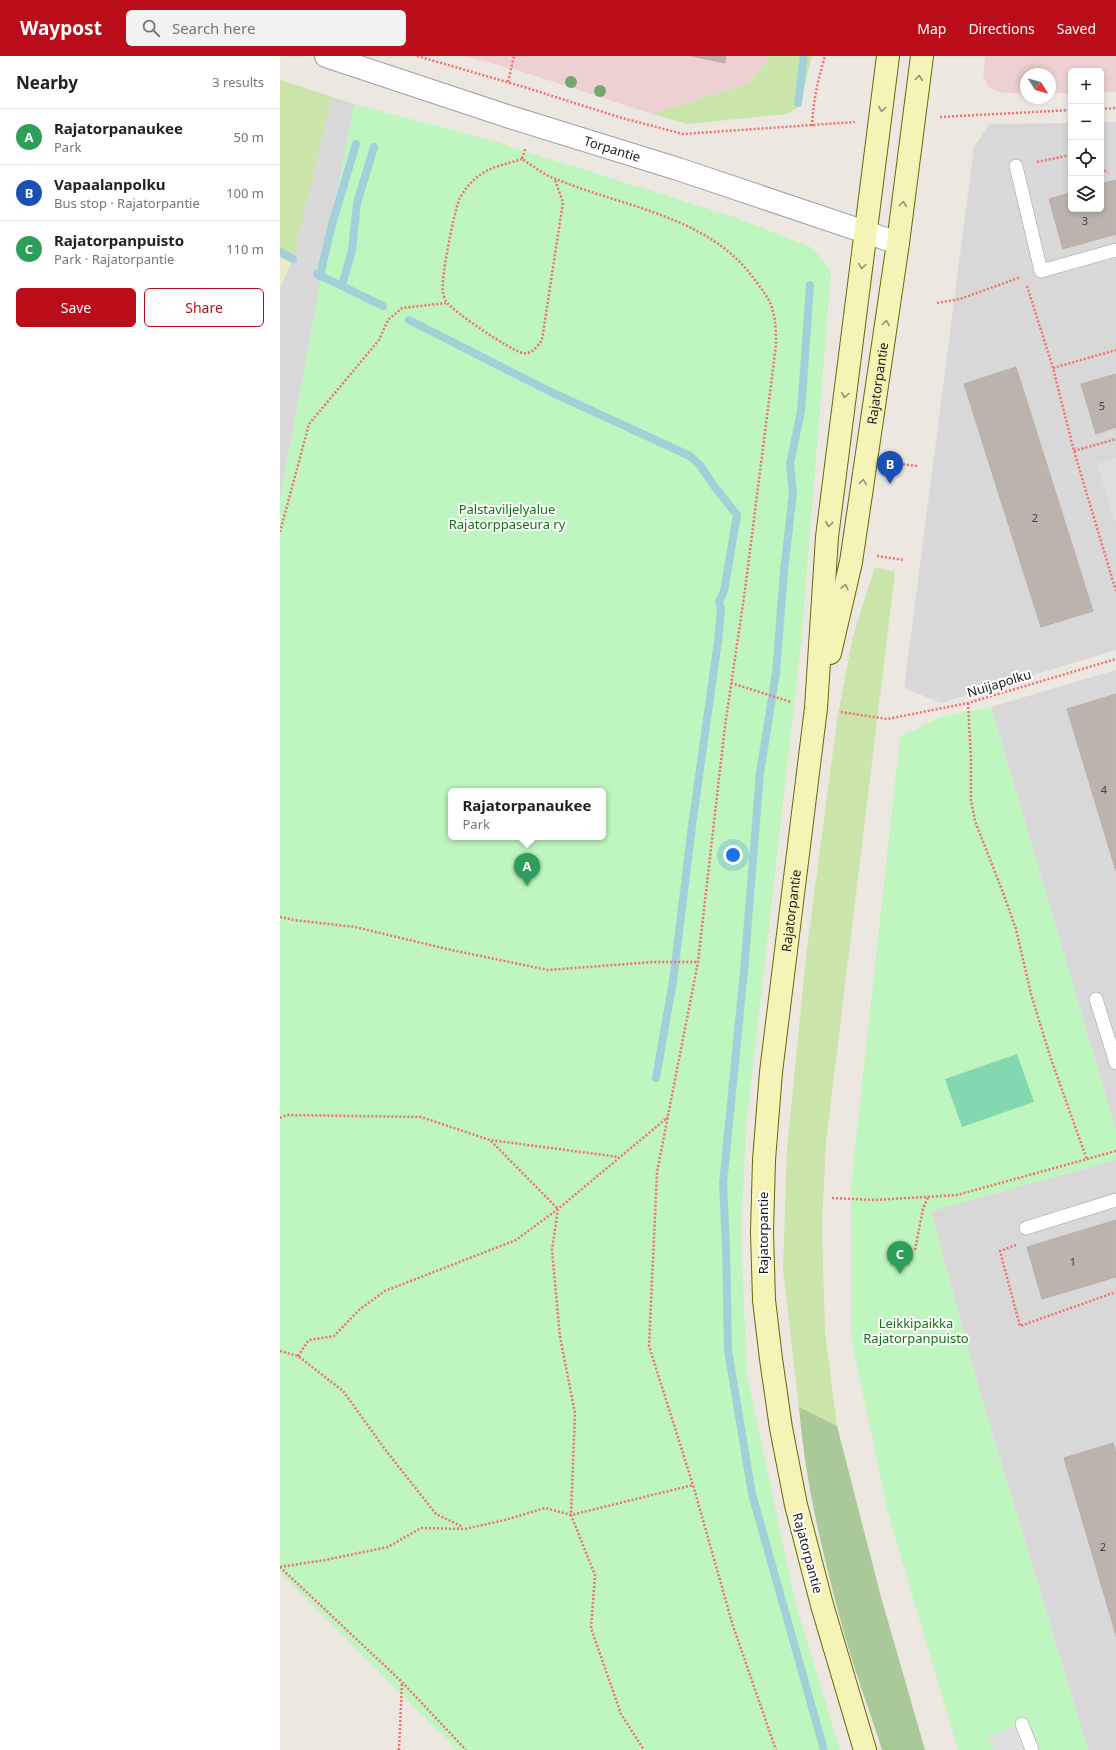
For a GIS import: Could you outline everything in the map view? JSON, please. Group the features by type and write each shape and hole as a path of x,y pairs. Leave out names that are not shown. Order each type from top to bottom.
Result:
{"main road":[{"name":"Rajatorpantie","path":"865,1750 822,1605 796,1505 781,1428 764,1300 762,1232 764,1160 771,1072 816,708 827,537 888,56"},
{"name":"Rajatorpantie","path":"816,708 851,562 898,243 922,56"}],"street":[{"name":"Torpantie","path":"326,56 678,169 898,243"}],"lane":[{"path":"1016,166 1041,271 1116,250"},
{"path":"1096,999 1116,1063"},
{"path":"1026,1228 1116,1200"},
{"path":"1022,1724 1032,1750"}],"path":[{"path":"417,56 508,82 622,118 683,134 858,122"},
{"path":"508,82 514,56"},
{"path":"812,126 818,78 825,56"},
{"path":"1104,109 1116,108"},
{"path":"939,117 1068,110"},
{"path":"522,159 533,123"},
{"path":"1016,166 1068,157"},
{"path":"555,179 563,202 542,340 530,352 524,354 512,349 456,312 446,303 442,292 446,260 459,200 476,178 493,168 522,159 555,179 670,217 700,232 725,249 749,270 766,296 773,311 776,345 725,726 698,962 657,1172 648,1346 693,1485 733,1626 776,1750"},
{"path":"1104,170 1108,173"},
{"path":"937,303 960,299 1041,271"},
{"path":"1023,276 1053,368 1074,451 1116,591"},
{"path":"280,532 309,424 379,340 388,320 402,308 446,303"},
{"path":"1053,368 1116,350"},
{"path":"1074,451 1116,439"},
{"path":"892,470 893,463 917,466"},
{"path":"875,555 904,560"},
{"name":"Nuijapolku","path":"816,708 887,719 968,703 1116,658"},
{"path":"731,683 780,699"},
{"path":"968,703 971,760 971,800 975,820 1016,930 1032,994 1050,1056 1087,1160"},
{"path":"280,917 355,927 448,949 548,970 653,962 698,962"},
{"path":"280,1118 286,1115 421,1117 490,1140 620,1157"},
{"path":"298,1356 309,1340 334,1336 360,1309 384,1291 516,1240 558,1209 668,1117"},
{"path":"490,1140 558,1209"},
{"path":"832,1198 875,1200 957,1195 1116,1151"},
{"path":"915,1250 923,1209 928,1197"},
{"path":"558,1209 552,1250 560,1337 575,1413 571,1515 595,1575 591,1628 621,1714 644,1750"},
{"path":"1026,1228 1024,1242 1000,1251 1020,1326 1116,1292"},
{"path":"280,1350 298,1356 343,1391 387,1452 436,1514 465,1528"},
{"path":"280,1567 325,1560 388,1547 421,1528 465,1528 505,1520 545,1508 571,1515 693,1485"},
{"path":"280,1567 402,1682 466,1750"},
{"path":"399,1750 402,1682"}],"shaded area":[{"path":"464,56 771,56 747,84 652,114 520,71"},
{"path":"985,56 1116,56 1116,92 1104,92 1104,68 1068,68 1068,93 1056,93 1056,68 1020,68 1020,93 1004,93 989,88 983,75"},
{"path":"280,80 354,104 280,499"},
{"path":"1104,122 1116,122 1116,650 941,703 904,688 974,147 990,124 1068,123 1068,212 1104,212"},
{"path":"1116,458 1116,524 1097,464"},
{"path":"1116,670 1116,1131 991,707"},
{"path":"1116,1160 1116,1750 1088,1750 978,1386 931,1211"},
{"path":"1022,1724 1032,1750 993,1750 988,1737"}],"green space":[{"path":"771,56 812,56 800,106 787,114 688,124 652,114 747,84"},
{"path":"280,80 332,97 293,259 280,252"},
{"name":"Palstaviljelyalue Rajatorppaseura ry","path":"354,104 487,139 734,217 813,248 831,272 801,644 746,1128 741,1234 747,1375 796,1605 840,1750 457,1750 280,1572 280,499"},
{"path":"280,252 293,259 280,288"},
{"path":"875,567 895,572 826,1142 822,1225 825,1332 837,1426 799,1407 783,1270 787,1149 806,957 837,720 853,636"},
{"name":"Leikkipaikka Rajatorpanpuisto","path":"991,707 1116,1131 1116,1160 931,1211 978,1386 1088,1750 958,1750 888,1513 851,1337 851,1186 900,737 940,717"},
{"path":"1017,1054 1034,1102 962,1127 945,1079"},
{"path":"799,1407 837,1426 881,1597 925,1750 882,1750 850,1654 827,1569 805,1462"}],"building":[{"path":"691,56 726,56 725,63"},
{"path":"1116,180 1116,234 1063,249 1049,199 1068,194 1068,212 1104,212 1104,183"},
{"path":"1016,367 1093,611 1041,627 964,384"},
{"path":"1116,374 1116,427 1096,434 1081,384"},
{"path":"1116,694 1116,871 1067,709"},
{"path":"1116,1220 1116,1277 1042,1299 1027,1247"},
{"path":"1113,1443 1116,1453 1116,1635 1064,1458"}],"waterway":[{"path":"798,103 804,56"},
{"path":"320,276 331,228 356,144"},
{"path":"342,286 352,250 357,203 374,147"},
{"path":"280,252 293,259"},
{"path":"317,274 383,306"},
{"path":"810,285 801,411 790,464 793,493 784,571 776,673 760,773 744,971 723,1184 728,1350 752,1494 824,1750"},
{"path":"409,320 549,391 690,456 700,465 714,486 737,515 724,591 719,602 721,609 718,641 692,826 673,981 656,1078"}],"place":[{"name":"Vapaalanpolku","path":"890,484"},
{"name":"Rajatorpanaukee","path":"527,886"},
{"name":"Rajatorpanpuisto","path":"900,1274"}]}
